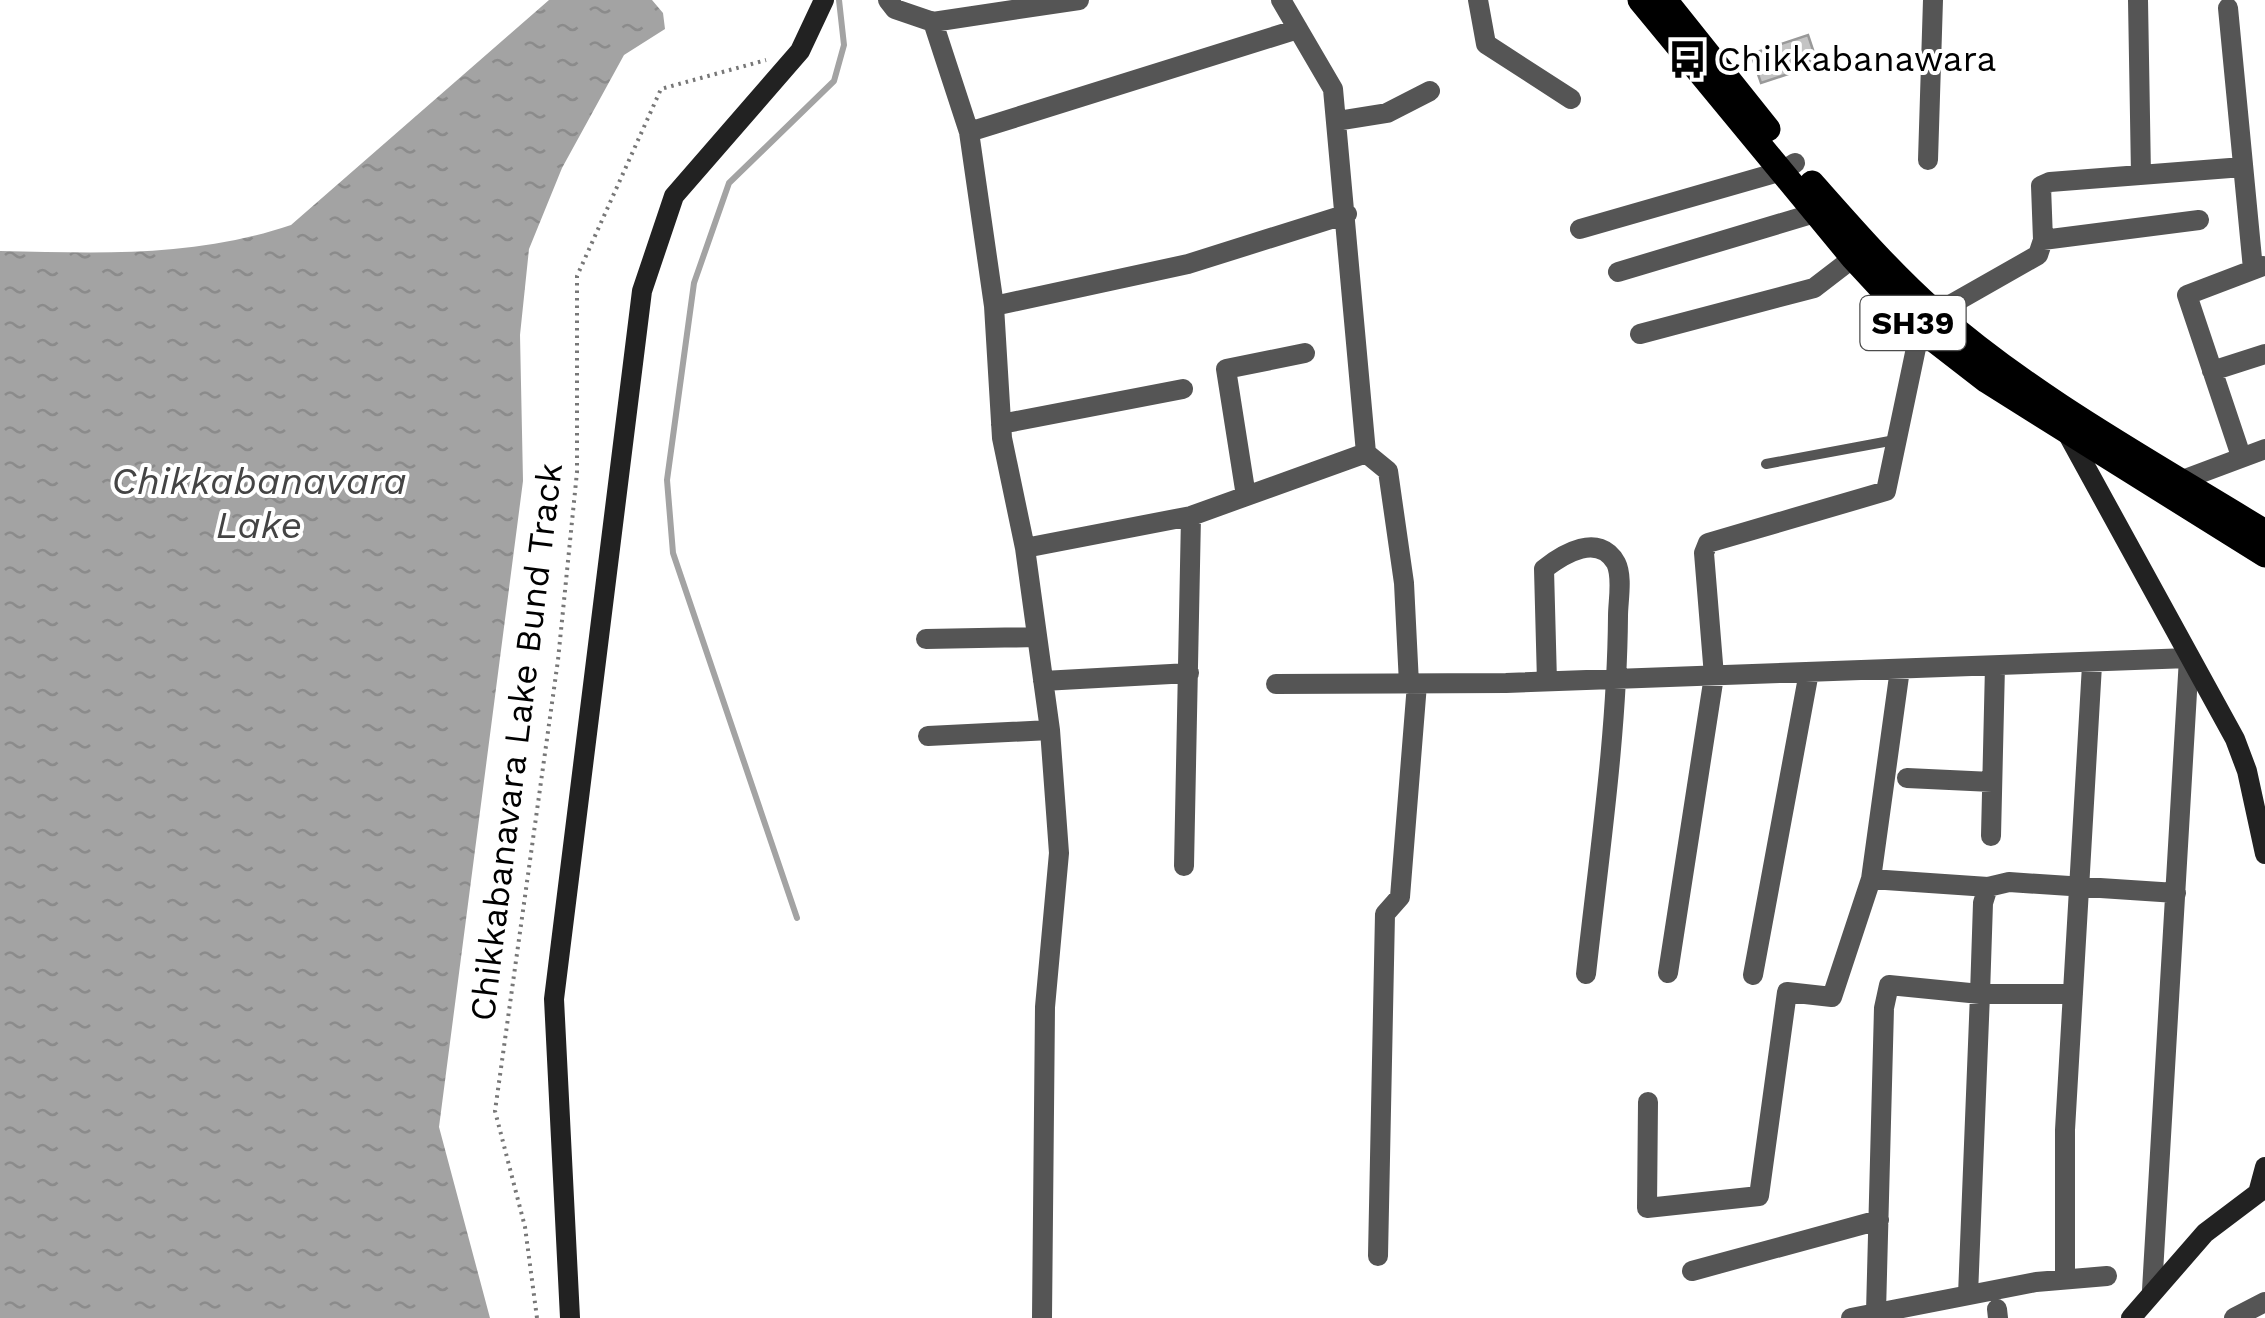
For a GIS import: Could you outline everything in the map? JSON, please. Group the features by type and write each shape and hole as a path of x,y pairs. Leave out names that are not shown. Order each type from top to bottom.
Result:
{"main road":[{"name":"SH39","path":"1640,0 1788,167 1815,213 1853,258 1928,321"},
{"path":"1665,0 1788,167 1881,261 1928,321 2072,424 2170,485 2265,555"},
{"path":"2170,485 2265,532"}],"street":[{"path":"570,1318 554,999 642,292 674,196 800,50 824,0"},
{"path":"888,0 894,9 934,22 1079,0"},
{"path":"1281,0 1334,88 1366,453 1388,472 1413,684 1400,897 1385,914 1378,1256"},
{"path":"1478,0 1486,44 1571,99"},
{"path":"1928,160 1933,0"},
{"path":"2138,0 2141,175"},
{"path":"2228,8 2243,167 2259,267 2188,295 2241,456"},
{"path":"934,22 969,132 994,306 1001,424 1025,548 1050,730 1060,854 1044,1007 1042,1318"},
{"path":"969,132 1298,29"},
{"path":"1337,121 1387,114 1430,90"},
{"path":"1580,228 1788,167"},
{"path":"1668,973 1714,676 1703,564 1708,543 1886,491 1928,321 2038,256 2043,240 2042,186 2243,167"},
{"path":"1618,272 1815,213"},
{"path":"994,306 1188,264 1347,214"},
{"path":"2043,240 2199,220"},
{"path":"1640,334 1814,288 1853,258"},
{"path":"1246,496 1226,368 1306,353"},
{"path":"2212,371 2265,354"},
{"path":"1001,424 1183,389"},
{"path":"2072,424 2189,658 2235,739 2263,833 2265,854"},
{"path":"2170,485 2265,449"},
{"path":"1025,548 1191,516 1366,453"},
{"path":"1184,866 1191,516"},
{"path":"1547,682 1544,569 1562,555 1585,546 1604,551 1618,569 1618,679 1586,974"},
{"path":"926,639 1037,637"},
{"path":"1276,684 1547,682 2092,665 2189,658"},
{"path":"2152,1290 2189,658"},
{"path":"2065,1280 2066,1130 2092,665"},
{"path":"1990,836 1995,666"},
{"path":"1648,1102 1647,1208 1760,1196 1787,992 1832,997 1871,880 1900,669"},
{"path":"1753,975 1809,672"},
{"path":"1043,681 1189,673"},
{"path":"928,736 1050,730"},
{"path":"1907,778 1992,782"},
{"path":"1871,880 1988,887 2009,882 2176,893"},
{"path":"1968,1295 1983,903 1988,887"},
{"path":"1885,1313 1878,1220 1884,1008 1889,986 1980,994 2073,994"},
{"path":"2131,1318 2205,1233 2258,1193 2265,1167"},
{"path":"1692,1271 1878,1220"},
{"path":"1851,1318 1968,1295 2107,1276"},
{"path":"2234,1318 2265,1302"}],"lane":[{"path":"1766,464 1896,440"}],"path":[{"name":"Chikkabanavara Lake Bund Track","path":"537,1318 526,1227 496,1111 558,660 577,472 577,276 662,89 800,50"}],"water":[{"name":"Chikkabanavara Lake","path":"549,0 652,0 663,13 665,29 624,55 562,168 529,249 520,335 523,481 439,1127 490,1318 0,1318 0,251 183,248 255,236 291,225"}],"building":[{"path":"1808,35 1816,59 1810,61 1812,66 1761,83 1751,54"}],"waterway":[{"path":"797,918 673,553 667,480 694,283 729,183 834,81 844,45 839,0"}],"place":[{"name":"Chikkabanawara","path":"1687,59"}]}
